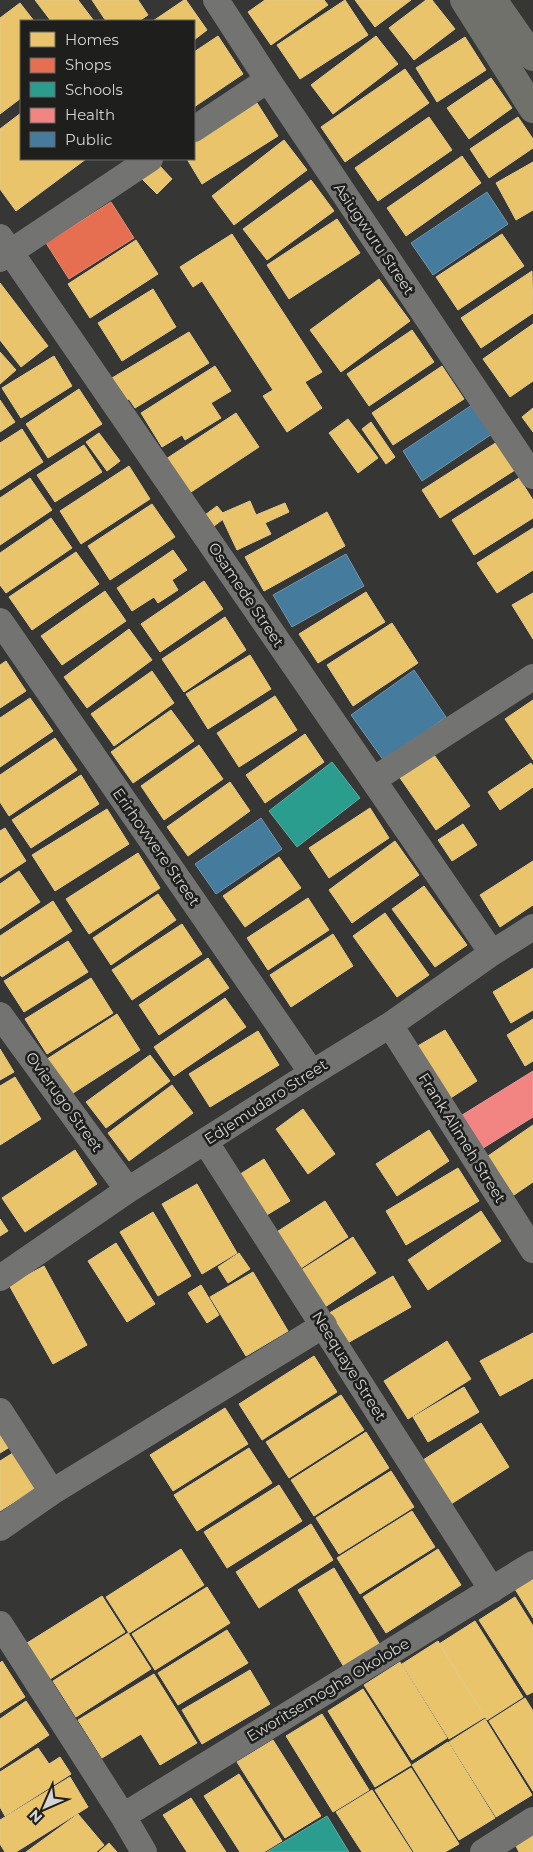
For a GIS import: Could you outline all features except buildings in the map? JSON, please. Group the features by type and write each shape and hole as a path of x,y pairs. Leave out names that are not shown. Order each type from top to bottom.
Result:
{"main road":[{"path":"464,0 533,109"},
{"path":"494,0 533,57"}],"street":[{"name":"Asiugwuru Street","path":"216,0 533,476"},
{"path":"195,128 268,80"},
{"path":"3,250 148,160"},
{"name":"Osamede Street","path":"3,250 492,954"},
{"name":"Erirhovwere Street","path":"0,621 312,1072"},
{"path":"372,780 533,677"},
{"name":"Edjemudaro Street","path":"0,1278 128,1190 312,1072 390,1025 533,928"},
{"name":"Ovierugo Street","path":"0,1015 128,1190"},
{"name":"Frank Alimeh Street","path":"390,1025 533,1250"},
{"name":"Neequaye Street","path":"205,1142 492,1590"},
{"path":"0,1528 52,1492 324,1325"},
{"path":"0,1411 52,1492"},
{"name":"Eworitsemogha Okolobe","path":"123,1816 533,1564"},
{"path":"0,1624 144,1852"},
{"path":"483,1852 533,1820"}]}
